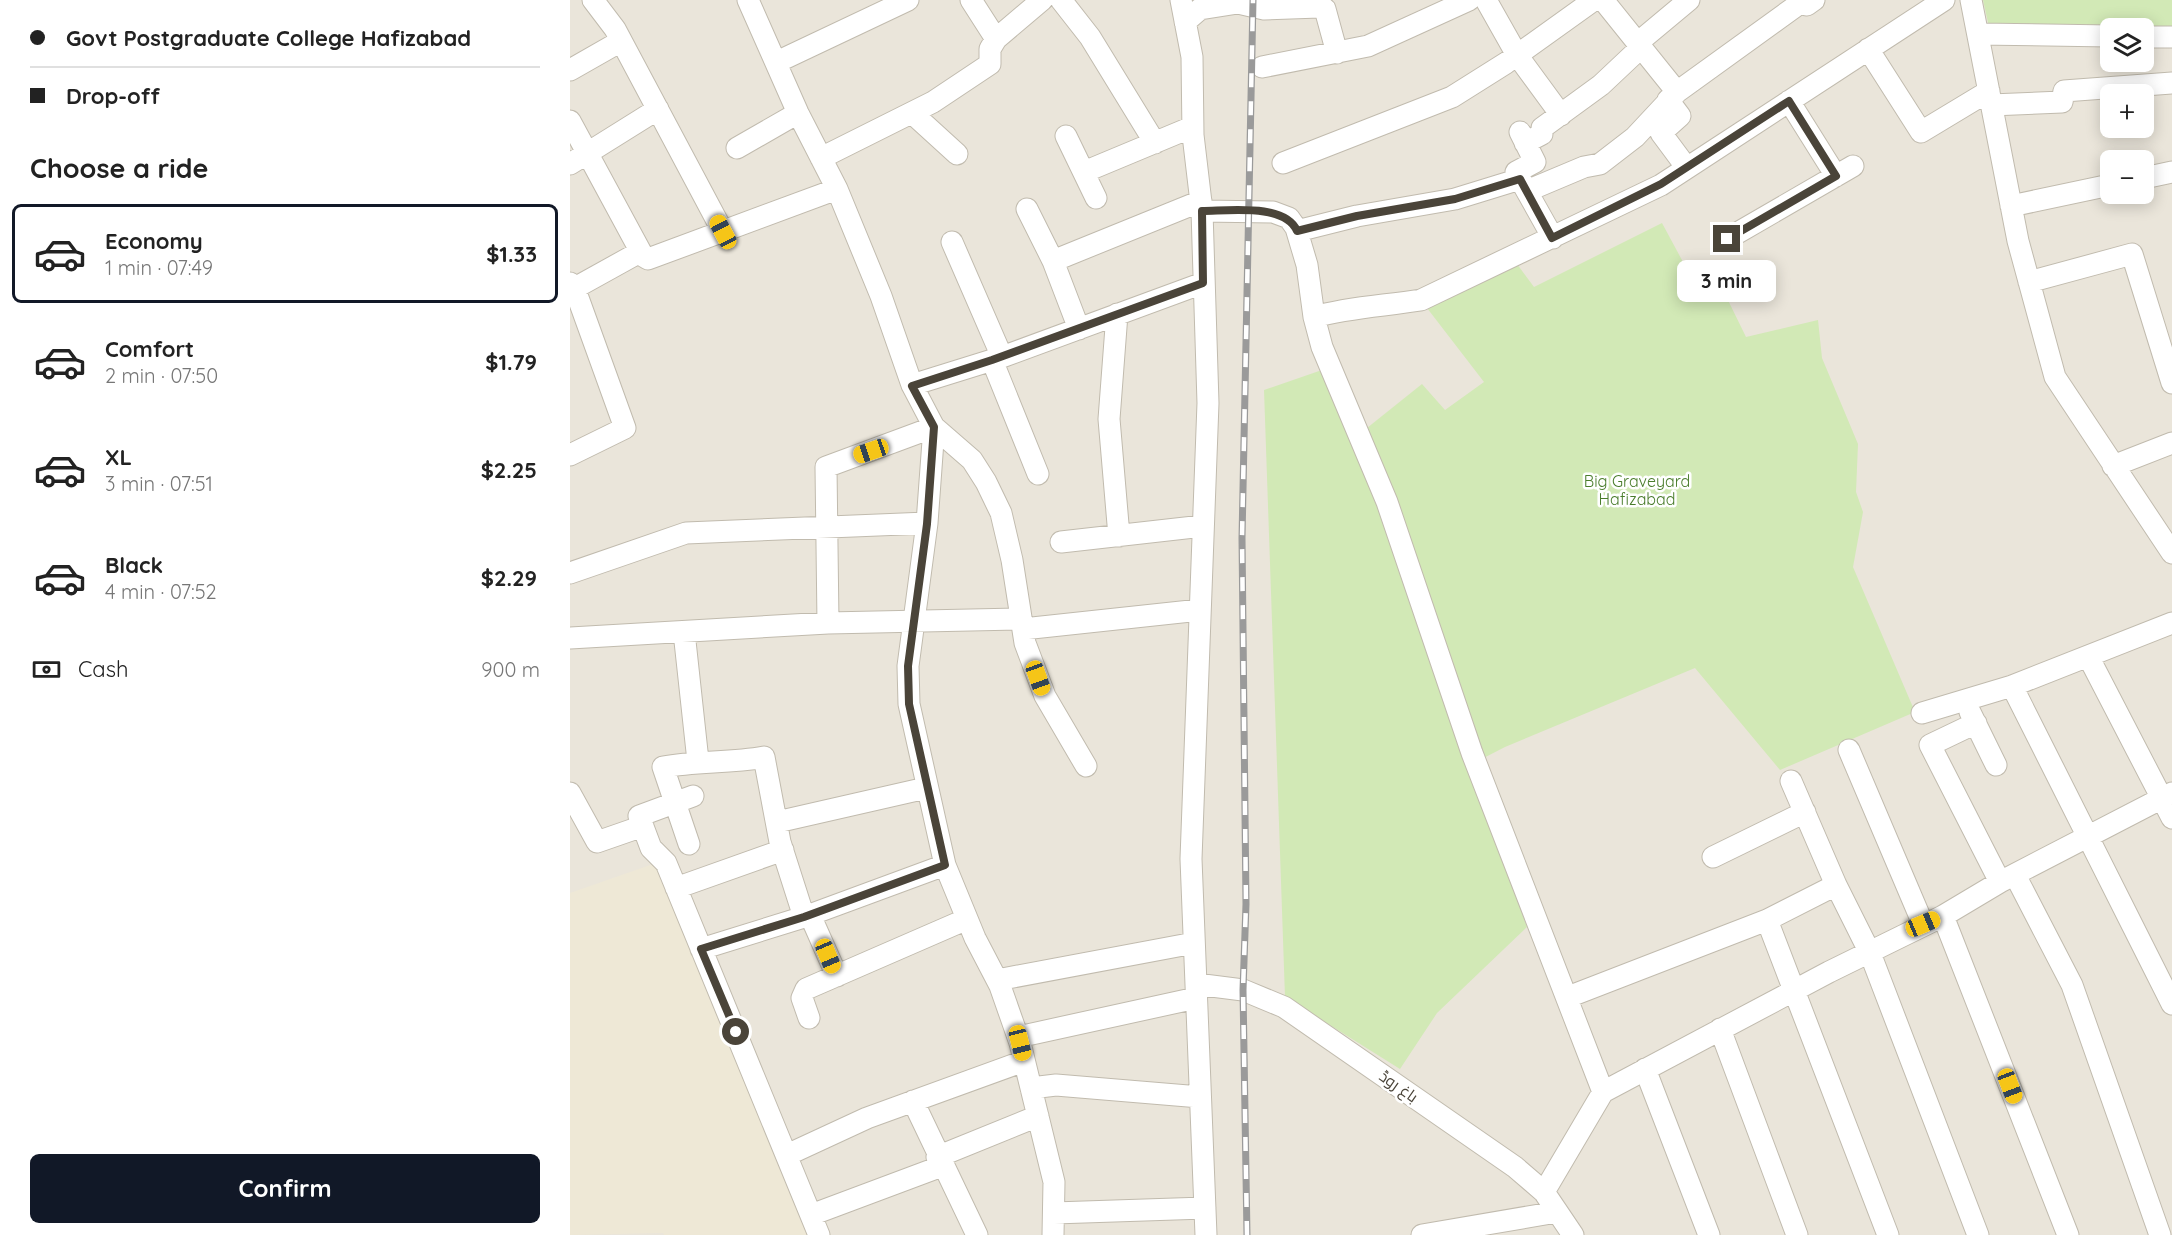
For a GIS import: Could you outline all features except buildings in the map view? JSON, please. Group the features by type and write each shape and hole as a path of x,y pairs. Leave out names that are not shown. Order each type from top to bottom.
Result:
{"street":[{"path":"593,0 621,41 723,232"},
{"path":"748,0 798,113 837,189 881,296 912,386 934,427 972,460 1001,513 1012,560 1025,644 1045,696 1086,766"},
{"path":"777,62 908,0"},
{"path":"971,0 996,39"},
{"path":"821,158 912,113 990,64 990,49 996,39 1042,0"},
{"path":"1061,0 1090,37 1155,142"},
{"path":"1181,0 1192,57 1192,127 1201,206 1208,403 1191,859 1206,1235"},
{"path":"1262,67 1368,46 1469,0"},
{"path":"1486,0 1517,55 1562,115"},
{"path":"1283,163 1452,97 1517,55 1594,0"},
{"path":"1603,0 1639,44 1673,97 1680,116 1661,133 1687,168"},
{"path":"1552,238 1516,172 1535,162 1523,137 1542,134 1542,128 1609,77 1635,53 1639,44 1689,0"},
{"path":"1297,231 1357,216 1523,185 1600,164 1635,137 1673,97 1807,0"},
{"path":"1314,316 1349,307 1386,306 1421,300 1661,184 1944,0"},
{"path":"1971,0 2011,206 2055,377 2172,553"},
{"path":"1185,21 1200,9 1238,2 1264,9 1319,3 1325,9 1337,53"},
{"path":"1978,34 2100,36"},
{"path":"2154,37 2172,38"},
{"path":"570,70 621,41"},
{"path":"1868,49 1921,132 1990,98 2062,102 2064,91 2172,83"},
{"path":"1727,239 1845,171 1789,101"},
{"path":"578,158 658,109"},
{"path":"737,148 798,113"},
{"path":"912,113 957,154"},
{"path":"570,121 578,158 643,256"},
{"path":"1084,172 1192,127"},
{"path":"1066,136 1096,198"},
{"path":"2154,176 2172,172"},
{"path":"2011,206 2100,187"},
{"path":"570,455 625,428 572,286 638,253 648,259 837,189"},
{"path":"1053,261 1201,206 1273,212 1289,218 1297,231 1307,265 1314,316 1322,347 1387,502 1472,753 1603,1092"},
{"path":"1027,209 1053,261 1079,328"},
{"path":"952,242 1038,474"},
{"path":"2029,282 2132,254 2172,383"},
{"path":"912,386 997,359 1203,283"},
{"path":"1117,314 1109,419 1119,536"},
{"path":"934,427 927,524 908,666 909,704 945,865 997,980 1018,1037 1054,1182 1053,1235"},
{"path":"828,623 826,467 934,427"},
{"path":"2114,465 2172,443"},
{"path":"570,573 686,533 927,524"},
{"path":"1061,542 1203,526"},
{"path":"570,638 913,620 1022,624 1200,610"},
{"path":"1922,713 2012,686 2172,623"},
{"path":"684,632 698,761"},
{"path":"2088,656 2167,795 2172,818"},
{"path":"2012,686 2172,1004"},
{"path":"1964,700 1996,765"},
{"path":"1976,723 1930,745 2072,985 2162,1226"},
{"path":"1849,750 1923,924"},
{"path":"660,857 696,841 684,800 663,767 698,761 734,762 764,757 783,850 807,916 837,976"},
{"path":"1791,781 1836,885 1870,952 1978,1235"},
{"path":"777,822 926,788"},
{"path":"570,793 597,842 643,826"},
{"path":"1544,1192 1603,1092 1795,990 1943,916 2007,878 2167,795"},
{"path":"684,800 639,816 651,848 666,863 819,1235"},
{"path":"1713,857 1804,812"},
{"path":"676,888 783,850"},
{"path":"701,949 807,916 945,865"},
{"path":"1568,997 1767,920 1836,885"},
{"path":"1943,916 2068,1235"},
{"path":"809,1018 802,998 806,989 967,918"},
{"path":"1767,920 1888,1235"},
{"path":"997,980 1194,944"},
{"name":"باغ روڈ","path":"1018,1037 1196,991 1243,990 1284,1007 1515,1167 1544,1192 1574,1235"},
{"path":"1720,1029 1797,1235"},
{"path":"787,1155 867,1118 1024,1061"},
{"path":"1645,1069 1709,1235"},
{"path":"1031,1088 1056,1084 1200,1097"},
{"path":"913,1101 976,1235"},
{"path":"811,1215 940,1161 1038,1116"},
{"path":"1054,1213 1205,1208"},
{"path":"1422,1235 1557,1212"}],"shaded area":[{"path":"570,0 2172,0 2172,1235 570,1235"},
{"path":"656,863 812,1235 664,1235 663,1233 570,1235 570,893"}],"green space":[{"path":"1983,0 2172,0 2172,33 2154,30 2154,18 2100,18 2100,28 1989,27"},
{"name":"Big Graveyard Hafizabad","path":"1662,223 1704,301 1724,292 1746,337 1818,320 1822,358 1858,444 1856,492 1863,512 1853,567 1915,712 1780,770 1695,668 1505,747 1470,765 1527,927 1437,1013 1400,1069 1285,997 1264,390 1322,370 1352,440 1422,384 1445,410 1484,382 1427,308 1517,264 1534,287"}],"railway":[{"path":"1247,1235 1243,990 1246,904 1242,538 1253,0"}],"route":[{"path":"736,1032 701,949 804,917 945,865 909,704 908,666 927,524 934,427 912,386 992,360 1203,283 1202,211 1273,212 1289,218 1297,231 1357,216 1455,199 1520,179 1552,238 1661,184 1789,101 1836,176 1727,239"}]}
